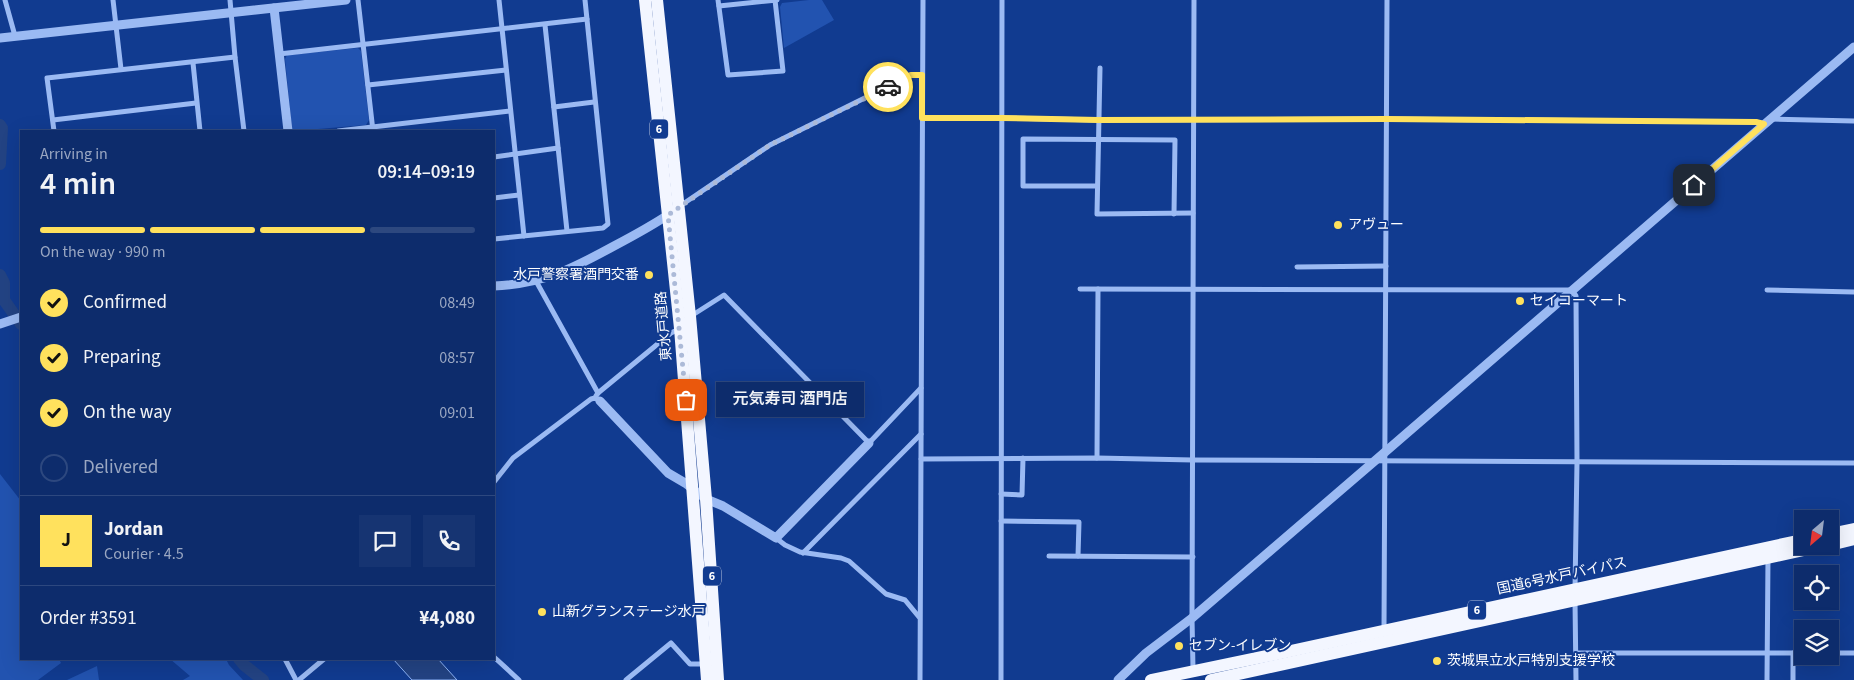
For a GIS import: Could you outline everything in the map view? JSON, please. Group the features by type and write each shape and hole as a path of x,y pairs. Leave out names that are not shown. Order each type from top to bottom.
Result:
{"highway":[{"name":"東水戸道路","path":"645,0 680,328 694,490 707,680"},
{"name":"東水戸道路","path":"657,0 690,316 706,499 718,680"},
{"path":"1839,532 1854,528"},
{"path":"1839,543 1854,539"},
{"name":"国道6号水戸バイパス","path":"1212,680 1794,542"},
{"name":"国道6号水戸バイパス","path":"1151,680 1384,631 1794,552"}],"street":[{"path":"5,0 15,36"},
{"path":"113,0 121,69"},
{"path":"230,0 244,130"},
{"path":"0,38 346,0"},
{"path":"358,0 372,129"},
{"path":"499,0 524,236"},
{"path":"495,239 603,228 608,224 585,0"},
{"path":"776,0 783,71 728,76 718,3 776,0"},
{"path":"920,680 923,0"},
{"path":"1001,680 1002,0"},
{"path":"1194,0 1192,557 1194,672"},
{"path":"1384,631 1383,457 1386,290 1387,0"},
{"path":"274,8 288,130"},
{"path":"279,54 586,19"},
{"path":"545,25 567,231"},
{"path":"1118,680 1156,644 1192,618 1383,457 1572,290 1854,47"},
{"path":"54,130 47,78 235,58"},
{"path":"193,63 200,130"},
{"path":"1100,68 1096,186 1097,214 1193,213"},
{"path":"368,85 506,70"},
{"path":"495,286 536,281 571,270 668,215 770,145 911,75 922,75"},
{"path":"554,107 594,102"},
{"path":"53,120 196,103"},
{"path":"355,130 510,112"},
{"path":"922,118 1854,121"},
{"path":"1096,186 1023,186 1023,139 1175,140 1174,214"},
{"path":"495,157 558,148"},
{"path":"495,198 519,195"},
{"path":"1297,267 1386,266"},
{"path":"536,281 598,397 668,473 706,499 723,506 785,545 803,553 849,560 886,594 905,600 919,617"},
{"path":"1080,289 1572,290"},
{"path":"1097,458 1098,289"},
{"path":"1572,290 1576,296 1576,680"},
{"path":"1768,290 1854,292"},
{"path":"690,316 724,295 868,443"},
{"path":"4,323 20,317"},
{"path":"495,481 513,458 591,399 598,397 671,333 680,328"},
{"path":"776,538 921,388"},
{"path":"803,553 921,434"},
{"path":"921,458 1193,460 1383,457 1577,462 1854,462"},
{"path":"1001,494 1022,495 1023,458"},
{"path":"1001,521 1078,522 1078,556"},
{"path":"1049,556 1192,557"},
{"path":"1767,680 1768,558"},
{"path":"626,680 670,643 690,664 706,664"},
{"path":"1576,653 1793,653 1793,680"},
{"path":"1839,653 1854,653"},
{"path":"495,658 519,680"},
{"path":"286,660 298,680 323,660"}],"shaded area":[{"path":"822,0 834,20 784,48 780,7 782,3"},
{"path":"358,48 361,51 369,120 366,125 293,130 285,59 287,55"},
{"path":"0,474 20,500 20,660 60,660 61,663 38,680 0,680"},
{"path":"171,660 226,660 243,680 183,680 190,676"},
{"path":"394,660 439,660 457,680 412,680"},
{"path":"97,666 99,680 67,680"}],"waterway":[{"path":"0,125 2,128 0,164"},
{"path":"0,275 4,283 4,300 20,323"},
{"path":"240,660 263,680"}],"way so far":[{"path":"686,400 668,215 770,145 888,87"}],"place":[{"name":"アヴュー","path":"1338,225"},
{"name":"水戸警察署酒門交番","path":"649,275"},
{"name":"セイコーマート","path":"1520,301"},
{"name":"元気寿司 酒門店","path":"686,400"},
{"name":"山新グランステージ水戸","path":"542,612"},
{"name":"セブン-イレブン","path":"1179,646"},
{"name":"茨城県立水戸特別支援学校","path":"1437,661"}],"route":[{"path":"888,87 911,75 922,75 922,118 1098,120 1424,119 1756,122 1764,124 1694,185"}]}
